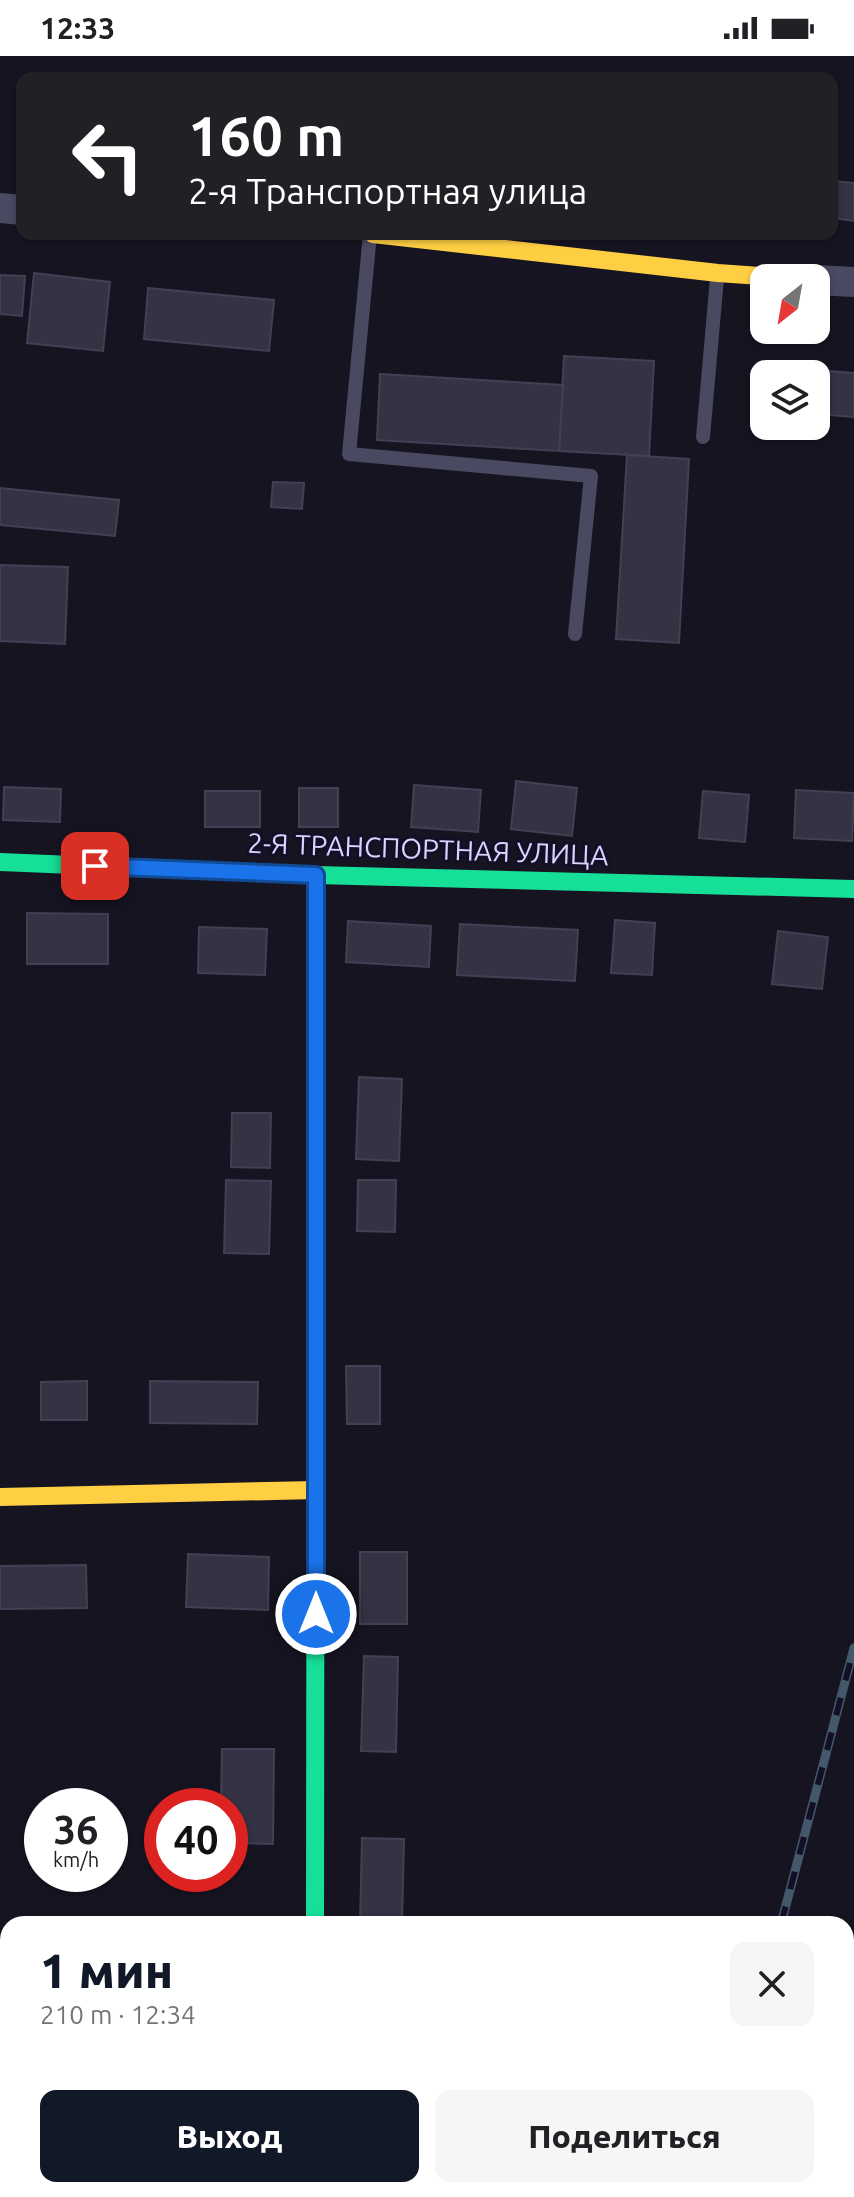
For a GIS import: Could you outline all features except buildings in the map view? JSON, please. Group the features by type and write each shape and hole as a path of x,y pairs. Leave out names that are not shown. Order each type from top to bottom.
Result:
{"street":[{"path":"425,240 750,275"},
{"path":"830,281 854,282"},
{"name":"2-Я ТРАНСПОРТНАЯ УЛИЦА","path":"0,862 316,875 854,889"},
{"path":"315,1916 316,875"},
{"path":"0,1497 316,1490"}],"lane":[{"path":"371,240 349,454 591,476 575,634"},
{"path":"703,437 718,273"}],"railway":[{"path":"783,1916 854,1648"}],"traffic: fast":[{"path":"0,862 316,875 854,889"},
{"path":"315,1916 316,1065"}],"traffic: slow":[{"path":"426,240 750,275"},
{"path":"316,875 316,1065"},
{"path":"0,1497 316,1490"}],"route":[{"path":"95,866 316,875 316,1614"}]}
